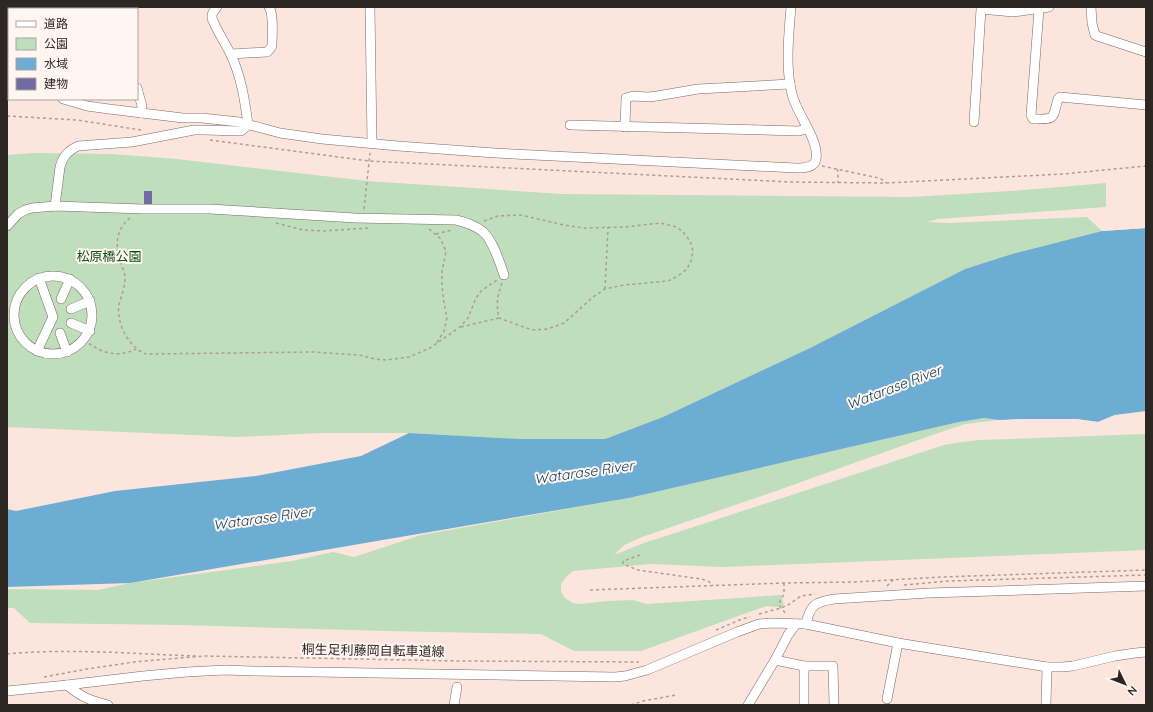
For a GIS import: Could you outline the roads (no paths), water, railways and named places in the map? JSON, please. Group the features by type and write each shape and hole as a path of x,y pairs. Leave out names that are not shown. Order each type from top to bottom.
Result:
{"street":[{"path":"216,7 212,12 211,17 231,54 240,81 248,125"},
{"path":"231,54 267,52 270,49 272,46 272,10 269,7"},
{"path":"370,7 372,143"},
{"path":"66,100 87,106 141,113 239,122 280,133 322,139 398,146 488,153 805,168 815,164 815,147 796,104 790,84 789,33 791,7"},
{"path":"974,122 980,9 1013,12 1049,7"},
{"path":"1091,7 1092,23 1095,35 1146,52"},
{"path":"1038,9 1031,116 1033,119 1049,119 1053,117 1058,99 1060,97 1146,105"},
{"path":"7,18 8,37"},
{"path":"625,127 626,98 633,96 657,96 698,88 790,84"},
{"path":"138,92 142,106 141,113"},
{"path":"55,206 62,160 70,150 78,146 132,142 194,130 241,132 248,125"},
{"path":"570,125 799,131 807,128"},
{"path":"9,221 25,210 55,206 143,209 210,208 364,218 456,220 471,224 484,231 499,260 504,275"},
{"path":"60,276 70,279 78,284 90,301 92,311 90,331 84,340 67,352 47,354 37,351 27,345 15,326 14,314 16,303 21,292 29,284 39,278 60,276"},
{"path":"37,351 52,317 39,278"},
{"path":"61,299 70,279"},
{"path":"71,309 90,301"},
{"path":"71,323 90,331"},
{"path":"60,333 67,352"},
{"path":"806,624 807,617 814,605 820,602 834,600 928,593 1146,586"},
{"path":"748,705 775,660 788,635 792,621"},
{"path":"7,691 143,676 225,670 615,677 647,670 759,624 792,621 898,643 1048,666 1073,666 1115,656 1146,652"},
{"path":"887,699 898,643"},
{"path":"775,660 804,666 833,666 834,705"},
{"path":"804,666 804,705"},
{"path":"1046,705 1048,666"},
{"path":"68,685 80,696 90,701 108,705"},
{"path":"454,705 458,687"}],"water":[{"name":"Watarase River","path":"1146,228 1146,411 1115,415 1098,422 1076,419 999,420 984,418 959,422 629,498 130,583 7,587 7,509 16,511 115,491 256,476 361,456 409,433 521,439 605,439 663,417 810,348 965,269 1012,254 1102,231"}],"park label":[{"name":"松原橋公園","path":"109,256"}]}
